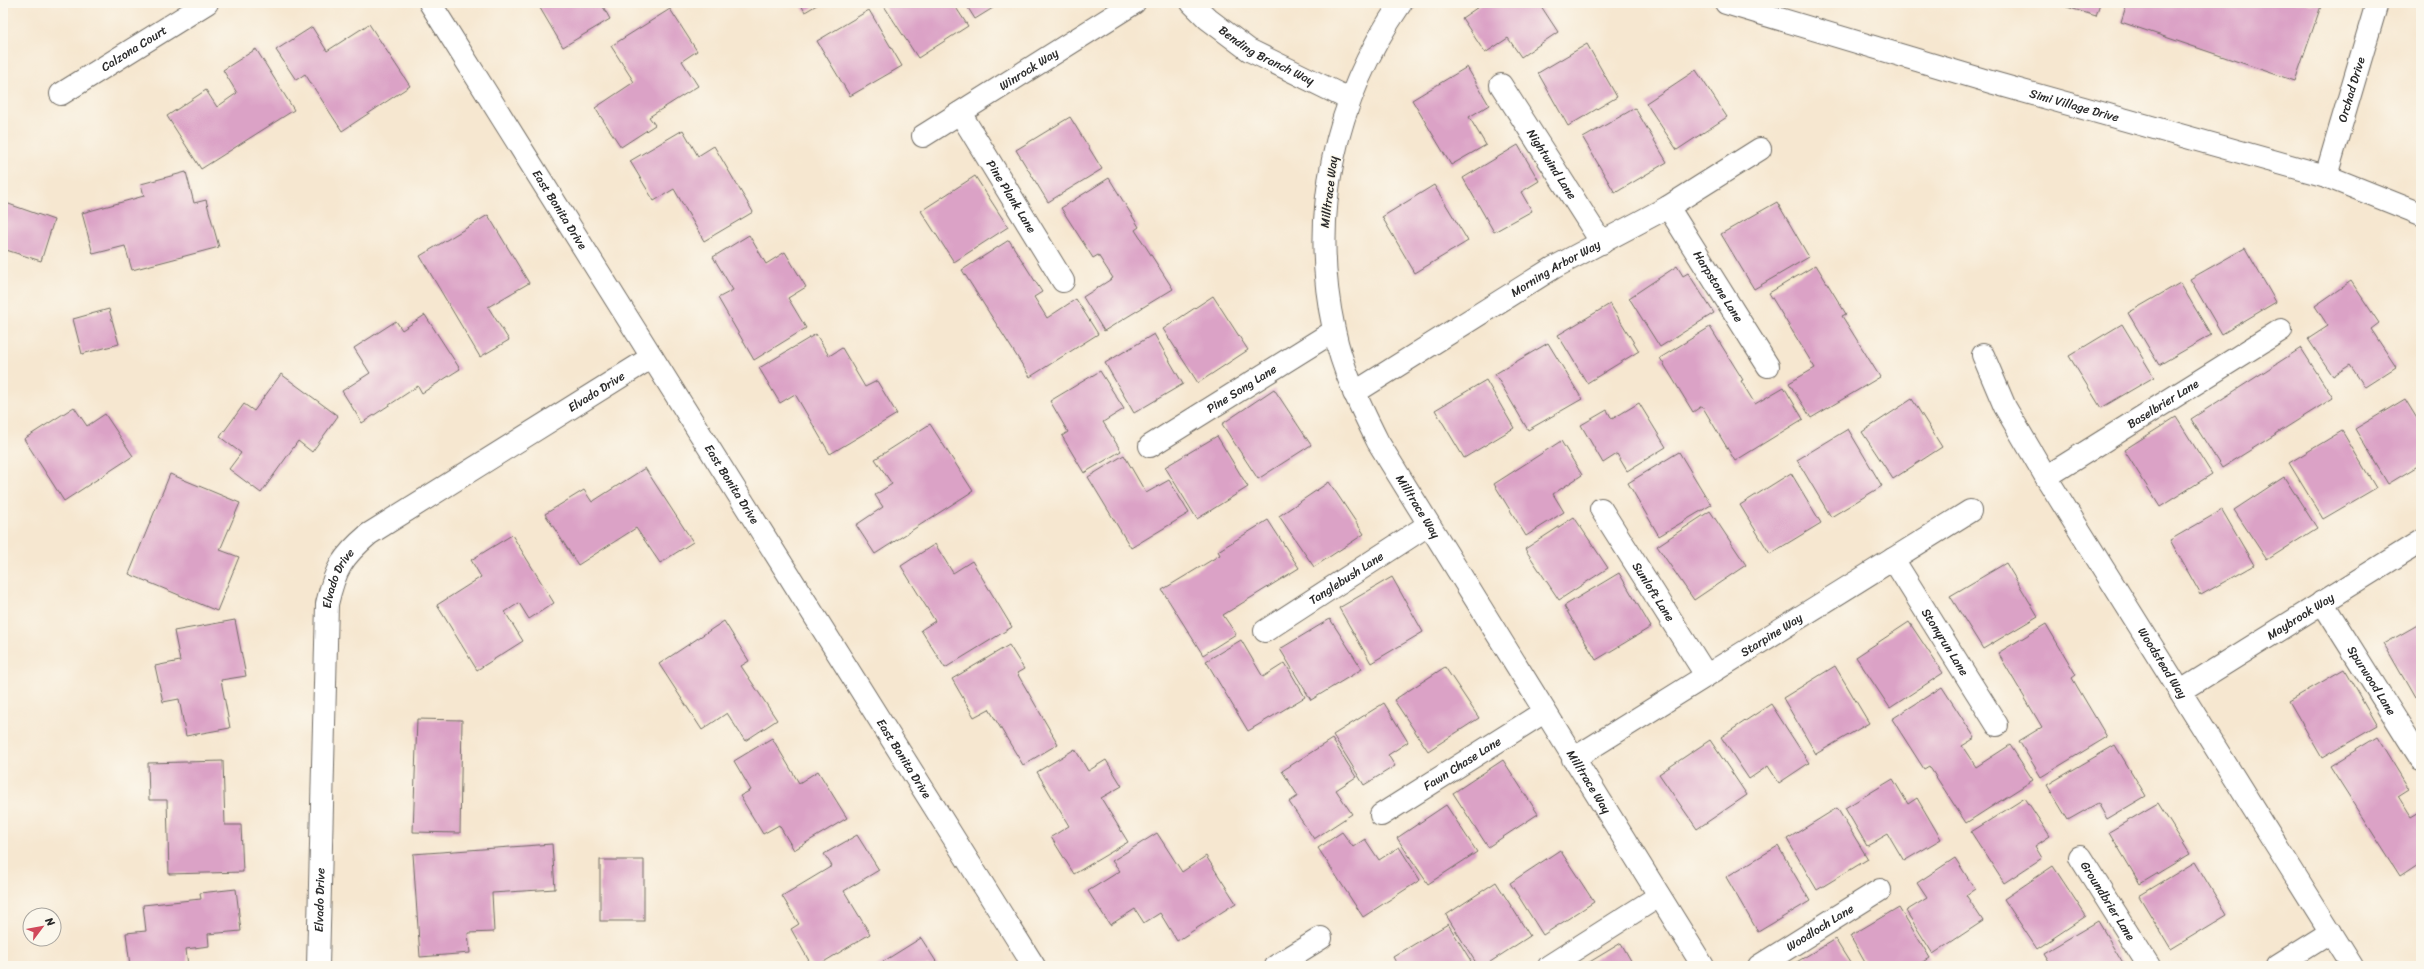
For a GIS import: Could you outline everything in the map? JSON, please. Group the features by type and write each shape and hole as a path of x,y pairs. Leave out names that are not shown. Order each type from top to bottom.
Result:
{"street":[{"name":"Calzona Court","path":"61,94 207,3"},
{"name":"East Bonita Drive","path":"430,3 1034,966"},
{"name":"Winrock Way","path":"923,136 1134,3"},
{"name":"Bending Branch Way","path":"1192,3 1208,18 1249,50 1349,99"},
{"name":"Milltrace Way","path":"1401,3 1378,36 1349,99 1331,162 1324,218 1325,275 1334,331 1354,393 1378,442 1573,759 1703,966"},
{"name":"Simi Village Drive","path":"1726,3 1994,83 2326,176 2421,214"},
{"name":"Orchad Drive","path":"2326,176 2377,3"},
{"name":"Nightwind Lane","path":"1501,85 1602,243"},
{"name":"Pine Plank Lane","path":"960,113 1063,280"},
{"name":"Morning Arbor Way","path":"1354,393 1553,268 1668,207 1760,149"},
{"name":"Harpstone Lane","path":"1668,207 1768,366"},
{"name":"Baselbrier Lane","path":"2046,477 2280,330"},
{"name":"Pine Song Lane","path":"1150,446 1334,331"},
{"name":"Woodstead Way","path":"1983,355 2005,407 2046,477 2352,966"},
{"name":"Elvado Drive","path":"318,966 327,604 334,577 348,552 369,534 652,357"},
{"name":"Sunloft Lane","path":"1601,509 1706,675"},
{"name":"Starpine Way","path":"1573,759 1970,511"},
{"name":"Tanglebush Lane","path":"1265,631 1428,524"},
{"name":"Maybrook Way","path":"2181,691 2421,541"},
{"name":"Stonyrun Lane","path":"1893,559 1997,725"},
{"name":"Spurwood Lane","path":"2322,602 2421,760"},
{"name":"Fawn Chase Lane","path":"1381,815 1544,712"},
{"name":"Groundbrier Lane","path":"2080,857 2149,966"},
{"name":"Woodloch Lane","path":"1759,966 1880,890"},
{"path":"1549,966 1659,896"},
{"path":"2277,966 2331,932"},
{"path":"1276,966 1321,938"}],"building":[{"path":"537,3 601,3 610,19 563,47"},
{"path":"800,3 820,3 805,12"},
{"path":"890,3 953,3 968,26 918,58 884,6"},
{"path":"965,3 1001,3 975,19"},
{"path":"1484,3 1539,3 1558,32 1521,57 1508,38 1485,53 1462,18"},
{"path":"2054,3 2100,3 2096,16"},
{"path":"2127,3 2322,3 2295,81 2121,22"},
{"path":"670,9 697,51 682,61 698,86 649,117 655,125 621,147 595,108 634,82 611,46"},
{"path":"869,10 902,66 850,96 817,41"},
{"path":"369,24 410,86 342,131 305,74 296,80 276,50 312,27 327,51"},
{"path":"1587,44 1617,97 1568,126 1538,73"},
{"path":"256,49 294,110 201,169 167,116 206,90 217,107 237,93 223,70"},
{"path":"1467,67 1489,105 1469,117 1486,145 1451,165 1412,100"},
{"path":"1696,70 1727,117 1677,150 1646,103"},
{"path":"1635,108 1667,162 1615,193 1583,138"},
{"path":"1070,117 1102,169 1048,202 1016,150"},
{"path":"683,130 698,156 714,146 753,212 704,241 674,189 654,201 630,161"},
{"path":"1518,145 1539,181 1521,192 1532,211 1494,232 1463,178"},
{"path":"186,172 194,203 206,200 219,247 132,270 125,246 93,254 82,213 144,196 141,184"},
{"path":"975,176 1008,227 954,262 921,211"},
{"path":"1109,178 1139,227 1135,230 1173,289 1104,331 1083,297 1113,278 1098,255 1093,258 1061,208"},
{"path":"1434,185 1468,241 1415,273 1382,217"},
{"path":"3,202 54,220 41,261 3,249"},
{"path":"1777,202 1809,257 1754,289 1721,234"},
{"path":"488,215 529,283 488,307 509,340 480,357 420,256"},
{"path":"749,235 766,264 785,252 806,287 788,298 806,328 754,360 718,298 733,290 713,257"},
{"path":"1009,240 1042,292 1034,297 1047,318 1076,299 1098,334 1030,377 962,270"},
{"path":"2245,248 2276,302 2222,334 2190,279"},
{"path":"1816,265 1846,314 1842,316 1880,377 1811,418 1789,383 1815,368 1769,293"},
{"path":"1677,266 1683,276 1688,273 1714,313 1660,347 1629,298"},
{"path":"2351,281 2379,323 2371,329 2396,367 2365,387 2350,365 2333,376 2308,339 2328,326 2315,306"},
{"path":"2180,283 2211,335 2159,365 2128,313"},
{"path":"1213,296 1248,350 1198,383 1163,329"},
{"path":"1610,304 1639,351 1587,383 1558,335"},
{"path":"109,309 119,344 82,354 73,319"},
{"path":"425,315 460,369 422,393 418,386 362,423 342,391 370,373 354,348 396,321 402,330"},
{"path":"2122,324 2154,377 2101,408 2069,356"},
{"path":"1710,327 1743,380 1741,381 1755,404 1784,387 1803,419 1735,461 1702,406 1693,412 1660,358"},
{"path":"816,334 829,356 842,348 865,387 877,381 897,414 830,454 795,394 780,403 759,368"},
{"path":"1154,334 1183,384 1134,413 1105,363"},
{"path":"1548,343 1582,399 1528,430 1495,374"},
{"path":"2301,348 2333,398 2222,468 2191,419"},
{"path":"1100,371 1124,409 1103,422 1121,451 1084,473 1062,436 1068,432 1050,401"},
{"path":"281,374 338,416 312,452 298,441 261,493 229,469 241,453 220,437 244,404 254,411"},
{"path":"1486,380 1514,428 1464,458 1435,410"},
{"path":"1274,389 1311,445 1258,479 1222,424"},
{"path":"1912,399 1942,447 1893,479 1862,432"},
{"path":"2405,399 2421,425 2421,464 2388,484 2355,429"},
{"path":"1639,403 1666,447 1627,471 1617,454 1603,463 1581,425 1607,410 1612,419"},
{"path":"74,407 87,426 105,414 133,456 64,501 24,439"},
{"path":"2176,417 2212,474 2160,507 2124,450"},
{"path":"930,424 973,491 875,554 856,525 883,507 875,495 892,484 875,459"},
{"path":"1848,429 1882,486 1831,517 1797,460"},
{"path":"2342,431 2376,488 2323,519 2289,463"},
{"path":"1217,436 1248,487 1197,519 1165,467"},
{"path":"1561,441 1582,475 1553,494 1564,512 1526,536 1494,484"},
{"path":"1679,452 1711,505 1659,536 1628,483"},
{"path":"1124,455 1146,493 1169,480 1189,513 1131,548 1088,477"},
{"path":"645,468 693,542 660,563 636,528 578,565 545,514 584,490 592,502"},
{"path":"1791,473 1821,523 1770,554 1740,505"},
{"path":"170,474 240,503 220,550 239,557 217,611 129,574"},
{"path":"2284,477 2317,528 2267,560 2234,510"},
{"path":"1329,482 1364,534 1314,567 1279,516"},
{"path":"2222,510 2254,565 2201,595 2170,540"},
{"path":"1710,511 1746,565 1694,600 1657,546"},
{"path":"1574,517 1608,568 1559,600 1525,549"},
{"path":"1268,520 1299,568 1223,615 1236,634 1203,655 1162,590 1220,555 1218,551"},
{"path":"512,535 554,603 529,619 519,603 505,612 523,641 477,670 437,605 481,577 471,560"},
{"path":"935,544 953,573 972,561 1012,627 945,668 921,630 935,621 901,566"},
{"path":"2006,563 2038,616 1983,649 1950,596"},
{"path":"1619,573 1651,627 1596,660 1564,606"},
{"path":"1392,577 1423,632 1371,663 1339,608"},
{"path":"1330,619 1362,669 1311,700 1280,649"},
{"path":"235,620 246,676 221,680 230,728 186,736 179,699 163,702 155,666 180,661 174,631"},
{"path":"724,621 749,661 741,666 777,720 745,741 727,713 702,730 659,664"},
{"path":"1909,622 1943,673 1890,708 1856,657"},
{"path":"2421,623 2421,695 2415,698 2384,644"},
{"path":"2046,624 2076,675 2072,678 2107,737 2041,777 2019,741 2042,727 1998,653"},
{"path":"1241,640 1263,677 1285,663 1305,697 1248,731 1206,661"},
{"path":"1009,645 1024,669 1017,673 1058,744 1023,765 989,709 974,717 952,679"},
{"path":"1835,666 1869,723 1816,754 1783,698"},
{"path":"1445,667 1479,718 1428,751 1394,700"},
{"path":"2344,669 2377,726 2322,758 2289,701"},
{"path":"1942,687 1975,738 1962,746 1976,767 2010,745 2033,780 1966,823 1929,766 1924,769 1892,719"},
{"path":"1384,703 1408,742 1388,755 1395,766 1364,785 1333,735"},
{"path":"1771,704 1809,763 1779,783 1768,766 1749,779 1721,737"},
{"path":"417,719 462,720 460,833 413,832"},
{"path":"2377,737 2409,789 2398,796 2411,817 2421,811 2421,862 2400,876 2330,766"},
{"path":"772,738 799,783 818,771 847,818 794,850 779,825 763,834 740,796 751,790 734,761"},
{"path":"1332,739 1356,777 1336,790 1352,814 1314,839 1289,802 1298,796 1282,771"},
{"path":"1710,740 1747,795 1697,829 1659,774"},
{"path":"2115,745 2146,796 2107,819 2098,803 2068,820 2047,785"},
{"path":"1075,749 1088,771 1106,760 1122,786 1101,798 1128,842 1074,874 1051,837 1069,826 1037,772"},
{"path":"1503,760 1538,814 1488,847 1453,793"},
{"path":"223,761 225,825 241,825 243,872 169,874 167,800 149,800 148,763"},
{"path":"1893,779 1908,804 1917,798 1941,839 1904,861 1888,834 1867,846 1845,808"},
{"path":"2025,798 2050,836 2035,846 2042,858 2004,883 1971,832"},
{"path":"2158,803 2190,854 2140,884 2109,832"},
{"path":"1446,805 1477,852 1428,884 1397,838"},
{"path":"1837,808 1868,859 1817,890 1787,839"},
{"path":"1342,832 1353,847 1365,839 1379,860 1399,847 1420,880 1363,917 1318,848"},
{"path":"1157,833 1182,872 1206,856 1236,903 1177,941 1160,913 1144,923 1135,909 1110,925 1088,891 1120,871 1112,861"},
{"path":"857,835 879,870 844,891 870,934 817,966 812,966 791,929 799,924 782,896 832,866 824,854"},
{"path":"552,844 555,889 492,893 494,932 468,933 470,953 420,957 413,854"},
{"path":"1778,846 1810,901 1758,932 1726,877"},
{"path":"1560,850 1594,902 1543,935 1510,883"},
{"path":"1955,858 1975,889 1966,895 1983,921 1933,954 1906,911 1927,898 1917,883"},
{"path":"600,860 644,860 644,921 600,921"},
{"path":"2195,862 2227,915 2171,949 2139,896"},
{"path":"2053,866 2086,916 2037,949 2004,899"},
{"path":"1496,882 1530,936 1484,966 1478,966 1446,915"},
{"path":"236,889 241,931 208,934 209,946 186,949 188,966 130,966 126,933 146,931 143,905 201,899 200,893"},
{"path":"1899,907 1930,958 1917,966 1867,966 1850,936"},
{"path":"2098,921 2125,966 2052,966 2044,953"},
{"path":"1448,924 1471,961 1463,966 1398,966 1393,957"},
{"path":"921,938 939,966 876,966"},
{"path":"1835,939 1852,966 1790,966"},
{"path":"1621,943 1634,966 1583,966"}]}
